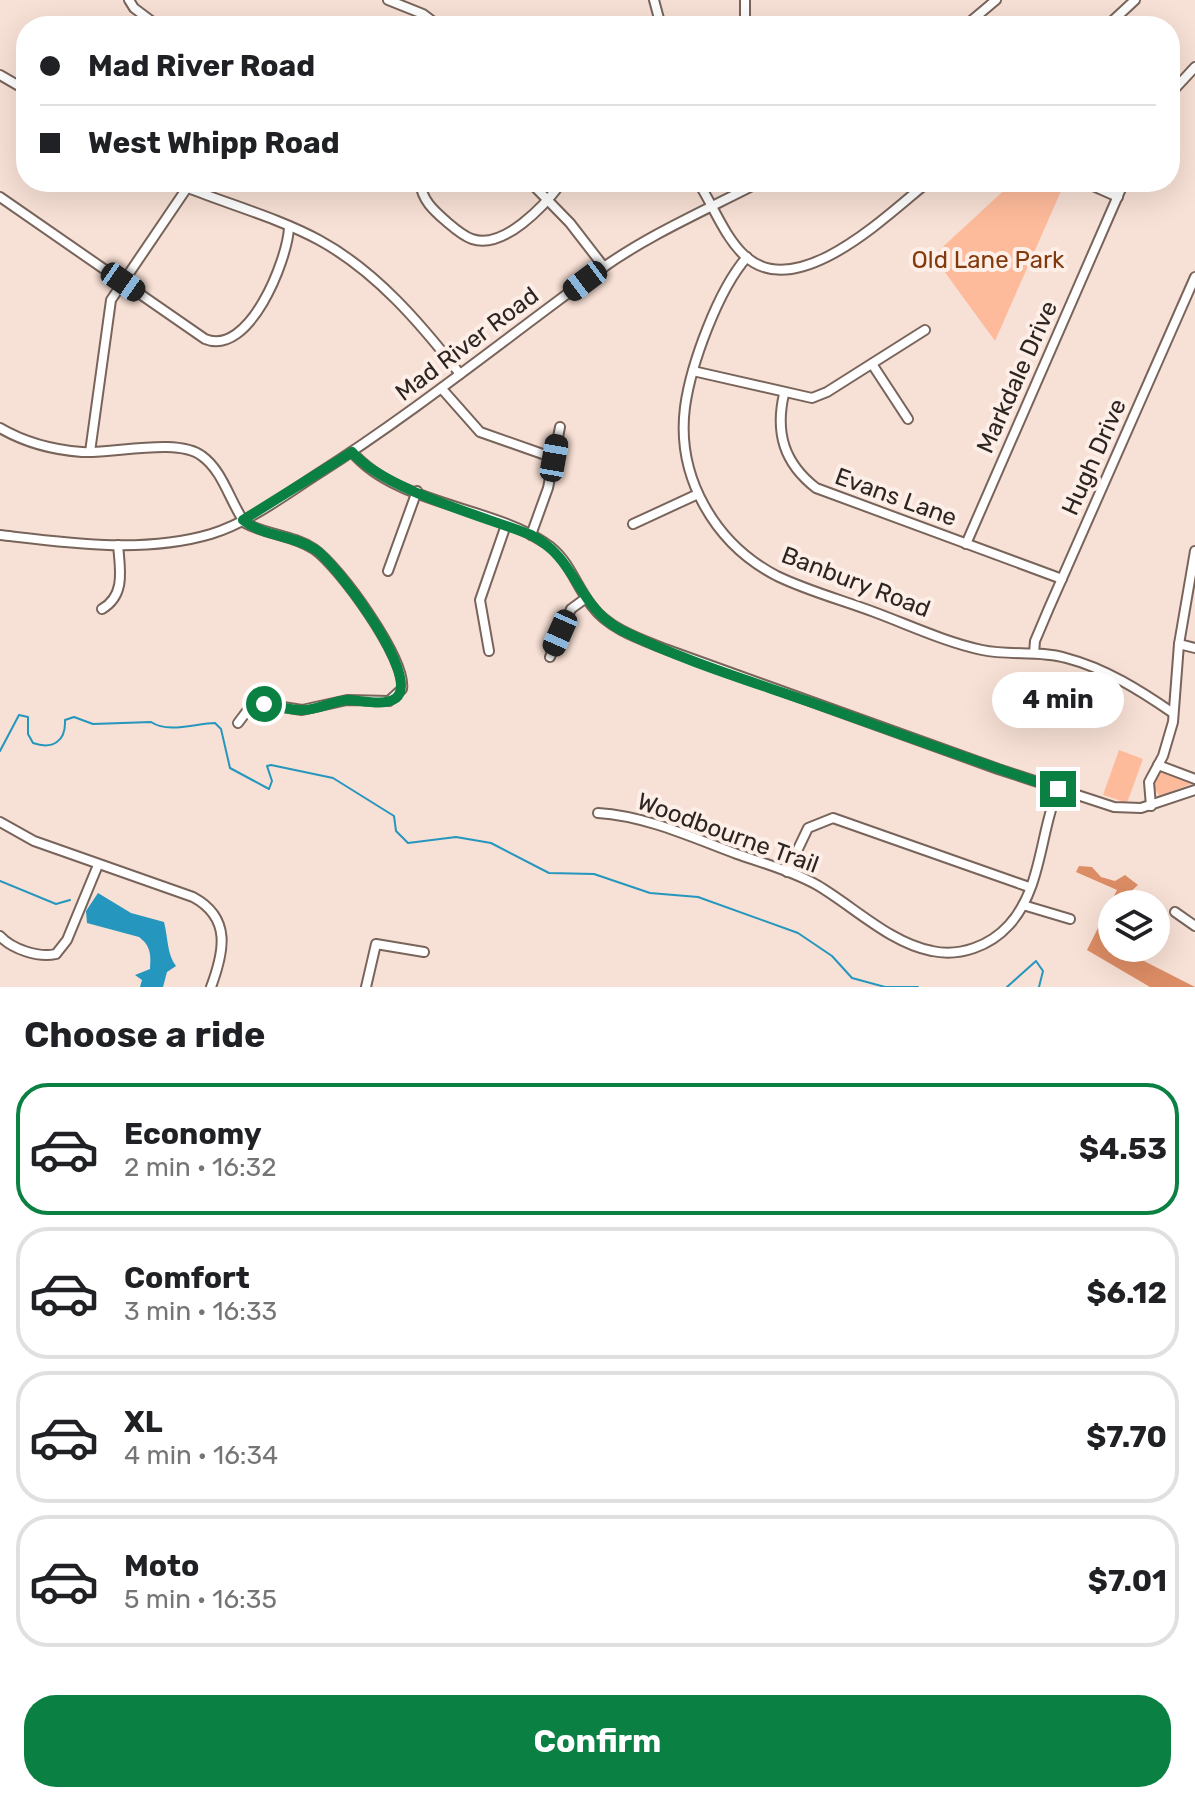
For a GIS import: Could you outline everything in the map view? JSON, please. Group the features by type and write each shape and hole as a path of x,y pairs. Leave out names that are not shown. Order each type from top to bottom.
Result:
{"street":[{"path":"388,0 400,2 423,16"},
{"path":"977,16 996,0"},
{"path":"1118,16 1135,0"},
{"path":"127,1 146,16"},
{"path":"1180,83 1195,67"},
{"path":"90,452 109,307 185,192"},
{"path":"206,192 337,251 380,286 425,331 460,374"},
{"path":"424,192 428,203 466,236 488,241 509,231 554,192"},
{"path":"541,192 604,267"},
{"path":"704,192 747,257 777,271 806,268 864,231 915,192"},
{"name":"Mad River Road","path":"0,535 75,544 118,545 199,537 243,520 352,452 442,389 604,267 740,192"},
{"path":"1107,192 1118,197"},
{"name":"Markdale Drive","path":"966,544 1120,192"},
{"path":"0,197 205,339 228,341 236,335 269,291 286,255 289,228"},
{"name":"Banbury Road","path":"747,257 727,286 693,371 684,427 686,456 698,494 733,545 778,577 976,649 1069,658 1095,668 1173,713"},
{"name":"Hugh Drive","path":"1034,653 1035,641 1195,277"},
{"path":"693,371 784,394 805,398 818,396 925,330"},
{"path":"872,364 908,419"},
{"path":"442,389 480,432 554,458"},
{"name":"Evans Lane","path":"784,394 781,437 787,456 805,480 826,494 1062,579"},
{"path":"531,535 560,427"},
{"path":"0,428 54,448 90,452 174,447 196,452 212,466 243,520 308,545 326,559 393,653 403,683 397,697 389,701 347,700 302,710 264,704 247,711 238,723"},
{"path":"352,452 372,470 417,491 531,535 563,558 586,598 606,620 665,649 1122,809 1151,806 1195,790"},
{"path":"388,571 417,491"},
{"path":"633,524 698,494"},
{"path":"489,651 480,600 506,525"},
{"path":"102,609 112,601 119,589 118,545"},
{"path":"1151,806 1149,782 1168,741 1179,644 1195,551"},
{"path":"550,657 571,609 586,598"},
{"path":"1179,644 1195,648"},
{"path":"1158,765 1195,779"},
{"name":"Woodbourne Trail","path":"598,813 637,818 787,872 818,886 902,940 939,952 970,950 993,939 1010,924 1023,905 1058,789"},
{"path":"787,872 808,828 833,818 1029,887"},
{"path":"0,822 34,841 193,897 207,906 221,927 224,943 211,987"},
{"path":"0,936 12,946 37,954 56,954 67,940 98,865"},
{"path":"1023,905 1070,919"},
{"path":"1175,912 1195,926"},
{"path":"366,987 376,944 424,952"}],"green space":[{"name":"Old Lane Park","path":"1002,192 1061,192 995,341 933,256"},
{"path":"1119,750 1143,759 1127,803 1103,795"},
{"path":"1168,771 1194,783 1159,796 1152,783 1158,772"}],"shaded area":[{"path":"1079,866 1092,867 1101,877 1115,881 1125,875 1138,885 1132,890 1117,890 1076,872"},
{"path":"1098,928 1098,956 1087,950"},
{"path":"1107,962 1146,962 1195,987 1150,987"}],"water":[{"path":"98,893 131,913 164,922 169,951 176,966 167,972 163,987 140,987 142,980 135,975 150,969 149,951 143,940 87,923 86,911"}],"waterway":[{"path":"0,751 19,715 28,717 28,734 33,743 40,745 57,742 63,733 65,720 74,717 93,724 151,722 174,728 215,723 221,729 230,768 269,789 272,781 267,766 271,765 333,778 394,816 396,831 408,843 456,837 491,843 549,873 594,874 650,893 698,897 798,933 832,956 852,978 885,987 918,987"},
{"path":"0,881 56,904 70,900"},
{"path":"1007,987 1036,961 1043,971 1039,987"}],"route":[{"path":"264,704 309,710 347,700 383,702 394,699 402,689 401,672 393,653 326,559 308,545 254,528 243,520 352,452 372,470 396,482 531,535 550,546 569,567 592,607 619,629 704,664 1058,789"}]}
